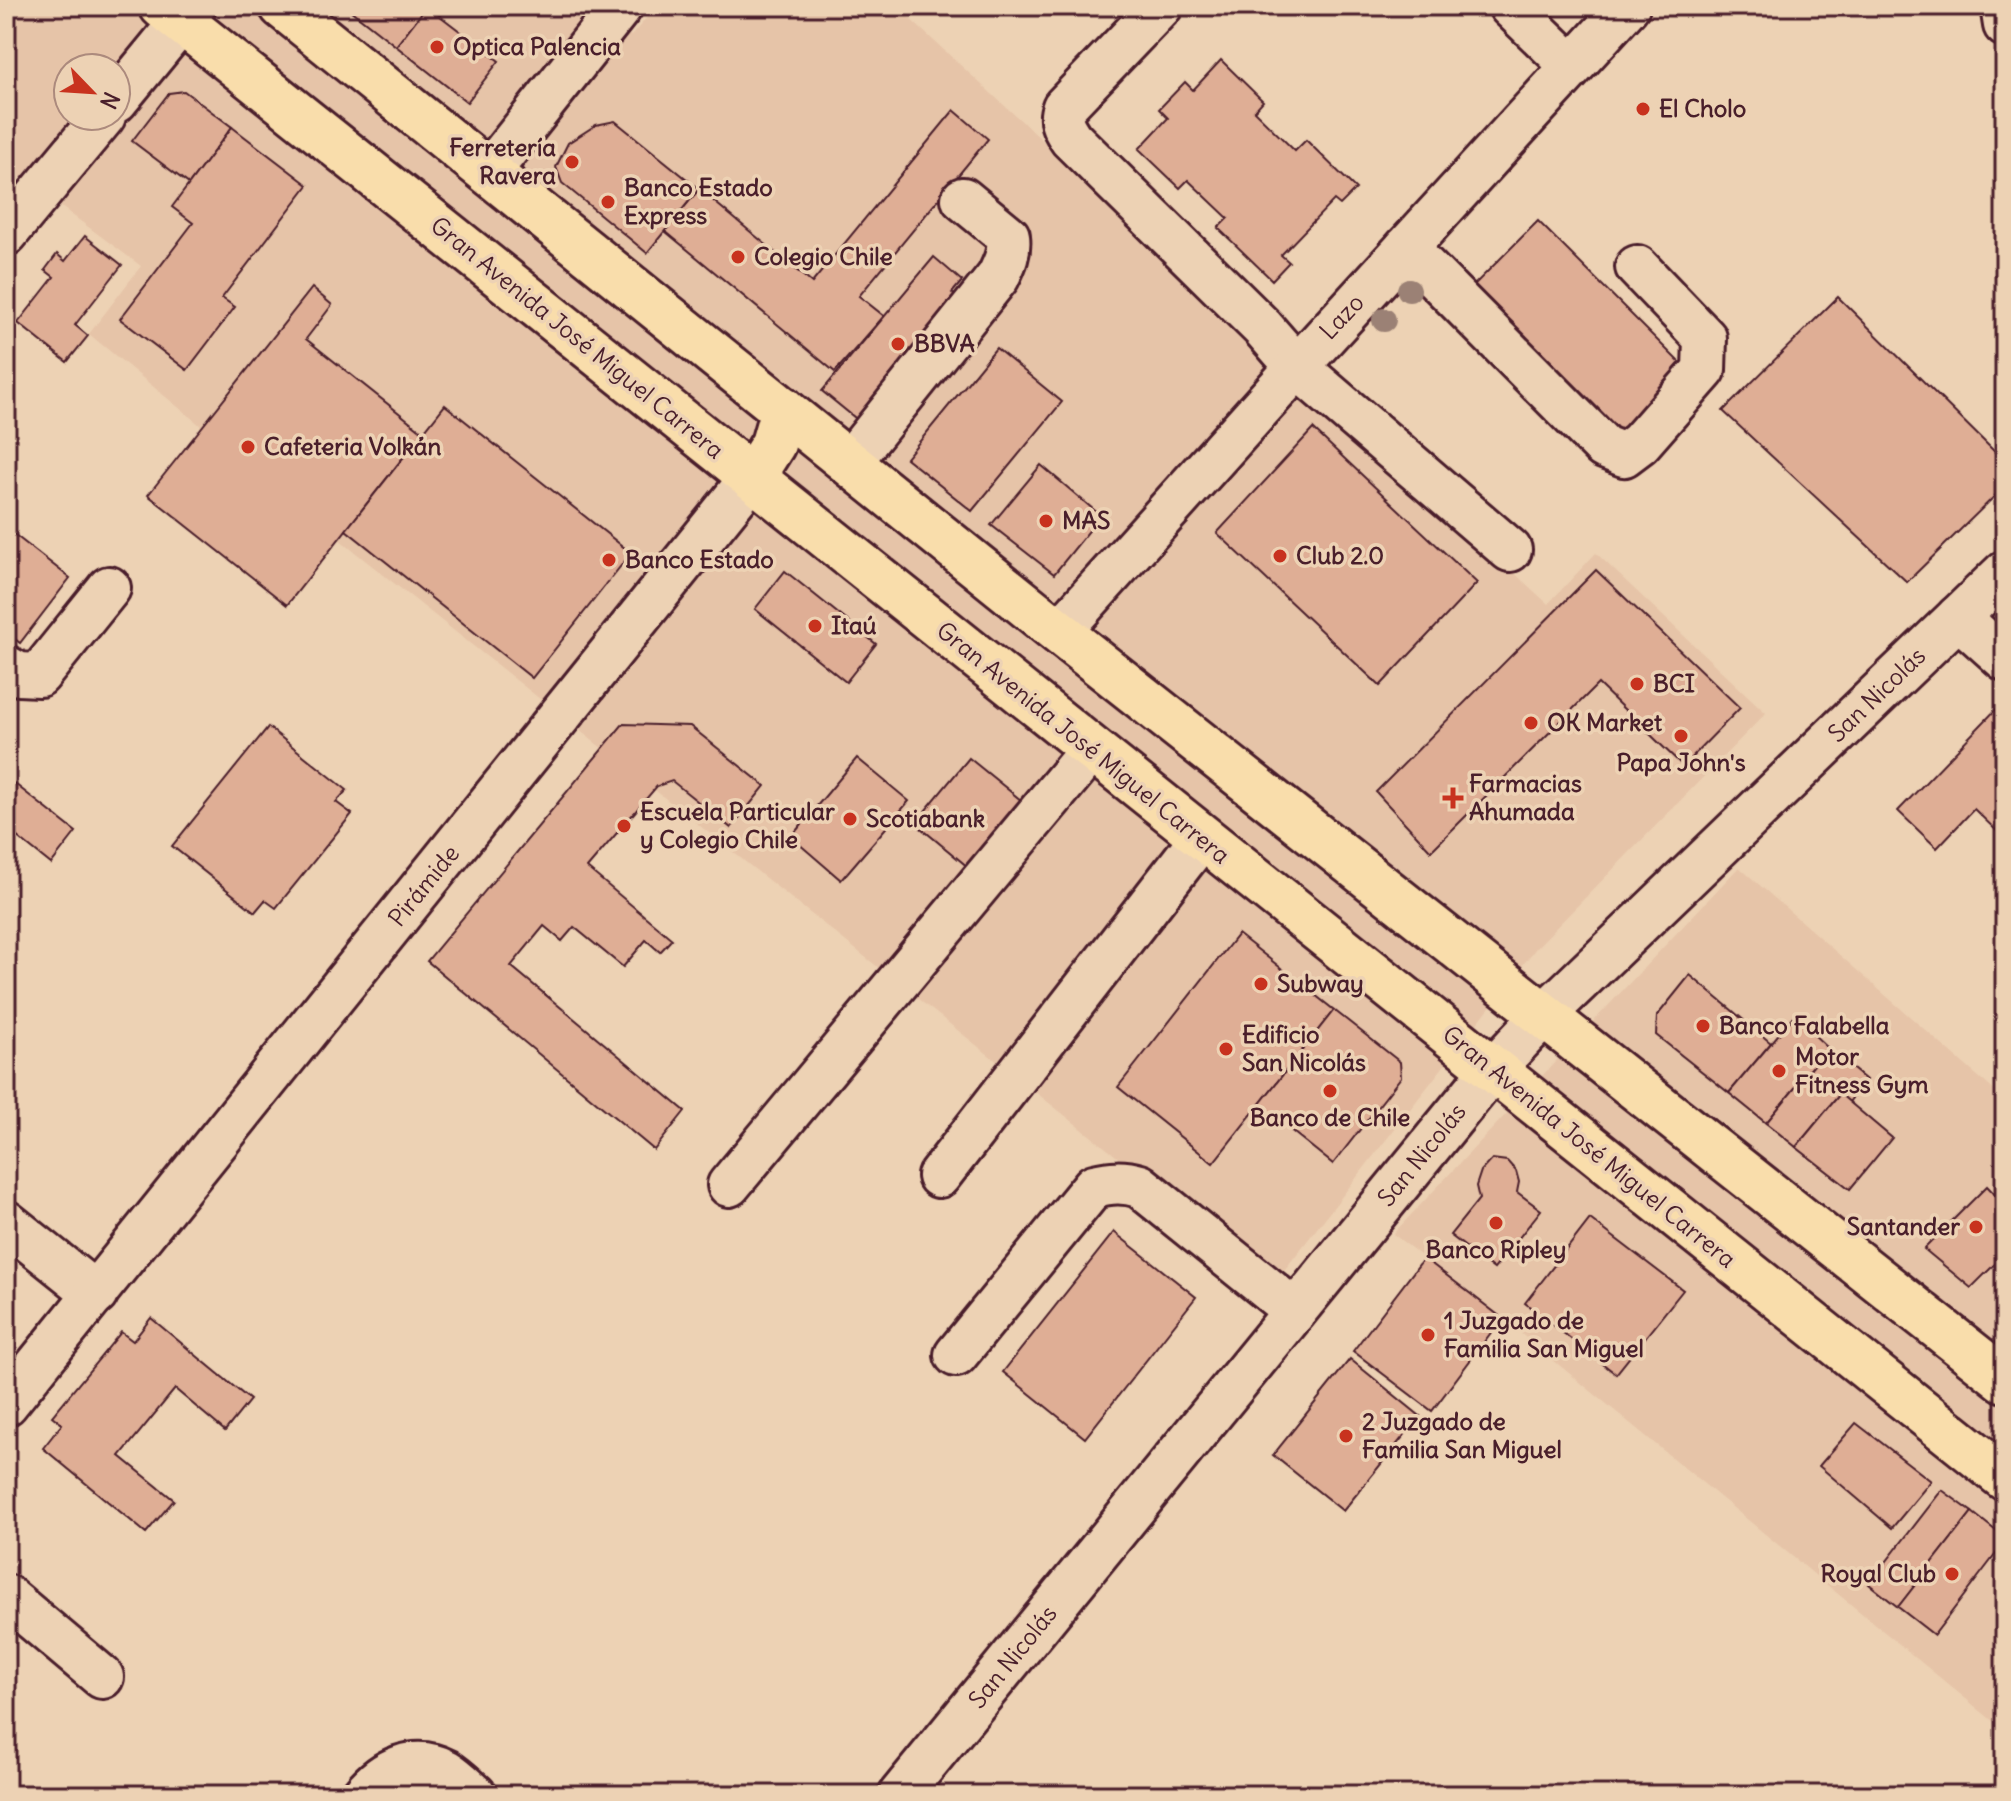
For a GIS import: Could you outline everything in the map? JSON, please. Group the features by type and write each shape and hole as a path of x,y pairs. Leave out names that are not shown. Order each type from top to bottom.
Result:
{"main road":[{"path":"282,6 1059,632 2005,1380"},
{"name":"Gran Avenida José Miguel Carrera","path":"179,11 752,477 2005,1478"},
{"path":"752,477 773,444 783,409"}],"street":[{"path":"489,172 621,6"},
{"path":"1161,6 1064,107 1061,116 1063,128 1263,328 1297,367 1510,550"},
{"path":"1510,6 1571,65"},
{"name":"Lazo","path":"1059,632 1571,65 1628,6"},
{"path":"2002,6 2005,25"},
{"path":"132,78 179,11"},
{"path":"6,234 91,132"},
{"path":"849,463 998,277 1006,261 1010,247 1008,236 963,199"},
{"path":"1406,248 1604,447 1624,455 1640,443 1704,370 1706,352 1705,338 1637,267"},
{"name":"Pirámide","path":"6,1404 752,477"},
{"name":"San Nicolás","path":"900,1795 1492,1070 1544,1015 2005,572"},
{"path":"6,667 19,674 39,675 109,588"},
{"path":"1958,617 2005,659"},
{"path":"729,1185 1092,749"},
{"path":"939,1176 1202,837"},
{"path":"956,1355 1094,1186 1110,1183 1126,1182 1140,1186 1295,1311"},
{"path":"6,1222 96,1294"},
{"path":"6,1596 102,1677"},
{"path":"363,1795 395,1767 419,1763 445,1771 475,1795"}],"shaded area":[{"path":"6,6 594,6 631,36 657,6 896,6 1548,604 1596,553 1766,713 1536,948 1275,1282 356,553 89,334 141,266 6,166"},
{"path":"1739,867 2005,1100 2005,1731 1502,1318 1393,1234"}],"building":[{"path":"345,6 427,6 396,46"},
{"path":"427,6 499,61 467,102 396,46"},
{"path":"1221,60 1263,101 1254,111 1295,151 1306,140 1356,189 1340,205 1334,200 1281,255 1289,262 1272,280 1218,228 1228,218 1188,180 1180,188 1139,149 1168,118 1159,109 1185,82 1193,90"},
{"path":"184,91 232,127 189,184 132,141 169,93"},
{"name":"Colegio Chile","path":"954,110 988,139 859,296 884,316 835,372 665,231 699,189 812,283"},
{"path":"615,121 699,189 647,253 562,183 556,167 568,143 596,125"},
{"path":"232,127 308,185 222,298 235,307 187,370 120,319 193,223 172,207"},
{"path":"1538,221 1688,371 1620,438 1471,288"},
{"path":"85,236 122,265 75,325 88,336 67,362 18,323 54,277 45,270 57,254 65,261"},
{"name":"BBVA","path":"934,257 962,281 952,293 968,307 865,426 822,391"},
{"path":"312,288 332,305 306,339 423,432 287,605 148,495"},
{"path":"1838,297 2005,462 2005,486 1907,582 1723,411"},
{"path":"996,348 1062,402 972,511 906,458"},
{"path":"445,405 631,553 532,678 346,530"},
{"path":"1313,429 1477,583 1380,686 1217,533"},
{"name":"MAS","path":"1041,465 1101,516 1054,574 991,525"},
{"path":"6,528 70,578 20,643 6,632"},
{"path":"1596,570 1740,708 1683,766 1598,684 1431,851 1376,792"},
{"name":"Itaú","path":"785,571 876,644 846,682 755,609"},
{"path":"2005,700 2005,839 1974,809 1937,848 1898,811"},
{"path":"623,724 690,726 765,786 731,828 672,781 657,786 587,868 672,939 660,952 646,940 623,967 574,927 562,941 544,926 511,966 685,1111 654,1150 427,961"},
{"path":"268,727 347,790 336,802 352,814 276,908 265,900 255,912 172,846"},
{"name":"Scotiabank","path":"857,758 909,801 841,880 791,837"},
{"path":"969,758 1022,801 968,867 915,823"},
{"path":"6,777 76,832 51,864 6,828"},
{"name":"Edificio San Nicolás","path":"1238,934 1334,1010 1213,1163 1118,1087"},
{"name":"Banco Falabella","path":"1690,975 1771,1043 1729,1093 1656,1035 1657,1016"},
{"name":"Banco de Chile","path":"1334,1010 1400,1062 1401,1077 1333,1164 1259,1105"},
{"name":"Motor Fitness Gym","path":"1794,1016 1828,1048 1766,1123 1729,1093"},
{"path":"1828,1048 1866,1080 1849,1102 1840,1094 1796,1147 1766,1123"},
{"path":"1840,1094 1892,1138 1850,1189 1796,1147"},
{"name":"Banco Ripley","path":"1492,1159 1507,1161 1516,1171 1519,1182 1517,1192 1541,1210 1494,1269 1450,1235 1479,1199 1476,1186 1481,1171"},
{"name":"Santander","path":"1987,1186 2005,1205 2005,1254 1971,1288 1924,1249"},
{"path":"1590,1219 1683,1290 1616,1374 1525,1303"},
{"path":"1114,1232 1196,1297 1085,1438 1003,1372"},
{"name":"1 Juzgado de Familia San Miguel","path":"1424,1258 1502,1318 1432,1411 1353,1351"},
{"path":"151,1318 250,1400 225,1431 175,1389 120,1456 174,1500 146,1533 43,1448 62,1424 52,1416 121,1332 133,1341"},
{"name":"2 Juzgado de Familia San Miguel","path":"1350,1359 1420,1416 1343,1511 1273,1455"},
{"path":"1856,1423 1931,1481 1892,1528 1819,1466"},
{"path":"1942,1490 1972,1512 1898,1607 1869,1584"},
{"name":"Royal Club","path":"1972,1512 2005,1538 2005,1542 1934,1635 1898,1607"}],"place":[{"name":"Optica Palencia","path":"437,47"},
{"name":"El Cholo","path":"1643,109"},
{"name":"Ferretería Ravera","path":"572,162"},
{"name":"Banco Estado Express","path":"608,202"},
{"name":"Colegio Chile","path":"738,257"},
{"name":"BBVA","path":"898,344"},
{"name":"Cafeteria Volkán","path":"248,447"},
{"name":"MAS","path":"1046,521"},
{"name":"Club 2.0","path":"1280,556"},
{"name":"Banco Estado","path":"609,560"},
{"name":"Itaú","path":"815,626"},
{"name":"BCI","path":"1637,684"},
{"name":"OK Market","path":"1531,723"},
{"name":"Papa John's","path":"1681,736"},
{"name":"Farmacias Ahumada","path":"1453,798"},
{"name":"Scotiabank","path":"850,819"},
{"name":"Escuela Particular y Colegio Chile","path":"624,826"},
{"name":"Subway","path":"1261,984"},
{"name":"Banco Falabella","path":"1703,1026"},
{"name":"Edificio San Nicolás","path":"1226,1049"},
{"name":"Motor Fitness Gym","path":"1779,1071"},
{"name":"Banco de Chile","path":"1330,1091"},
{"name":"Banco Ripley","path":"1496,1223"},
{"name":"Santander","path":"1976,1227"},
{"name":"1 Juzgado de Familia San Miguel","path":"1428,1335"},
{"name":"2 Juzgado de Familia San Miguel","path":"1346,1436"},
{"name":"Royal Club","path":"1952,1574"}]}
